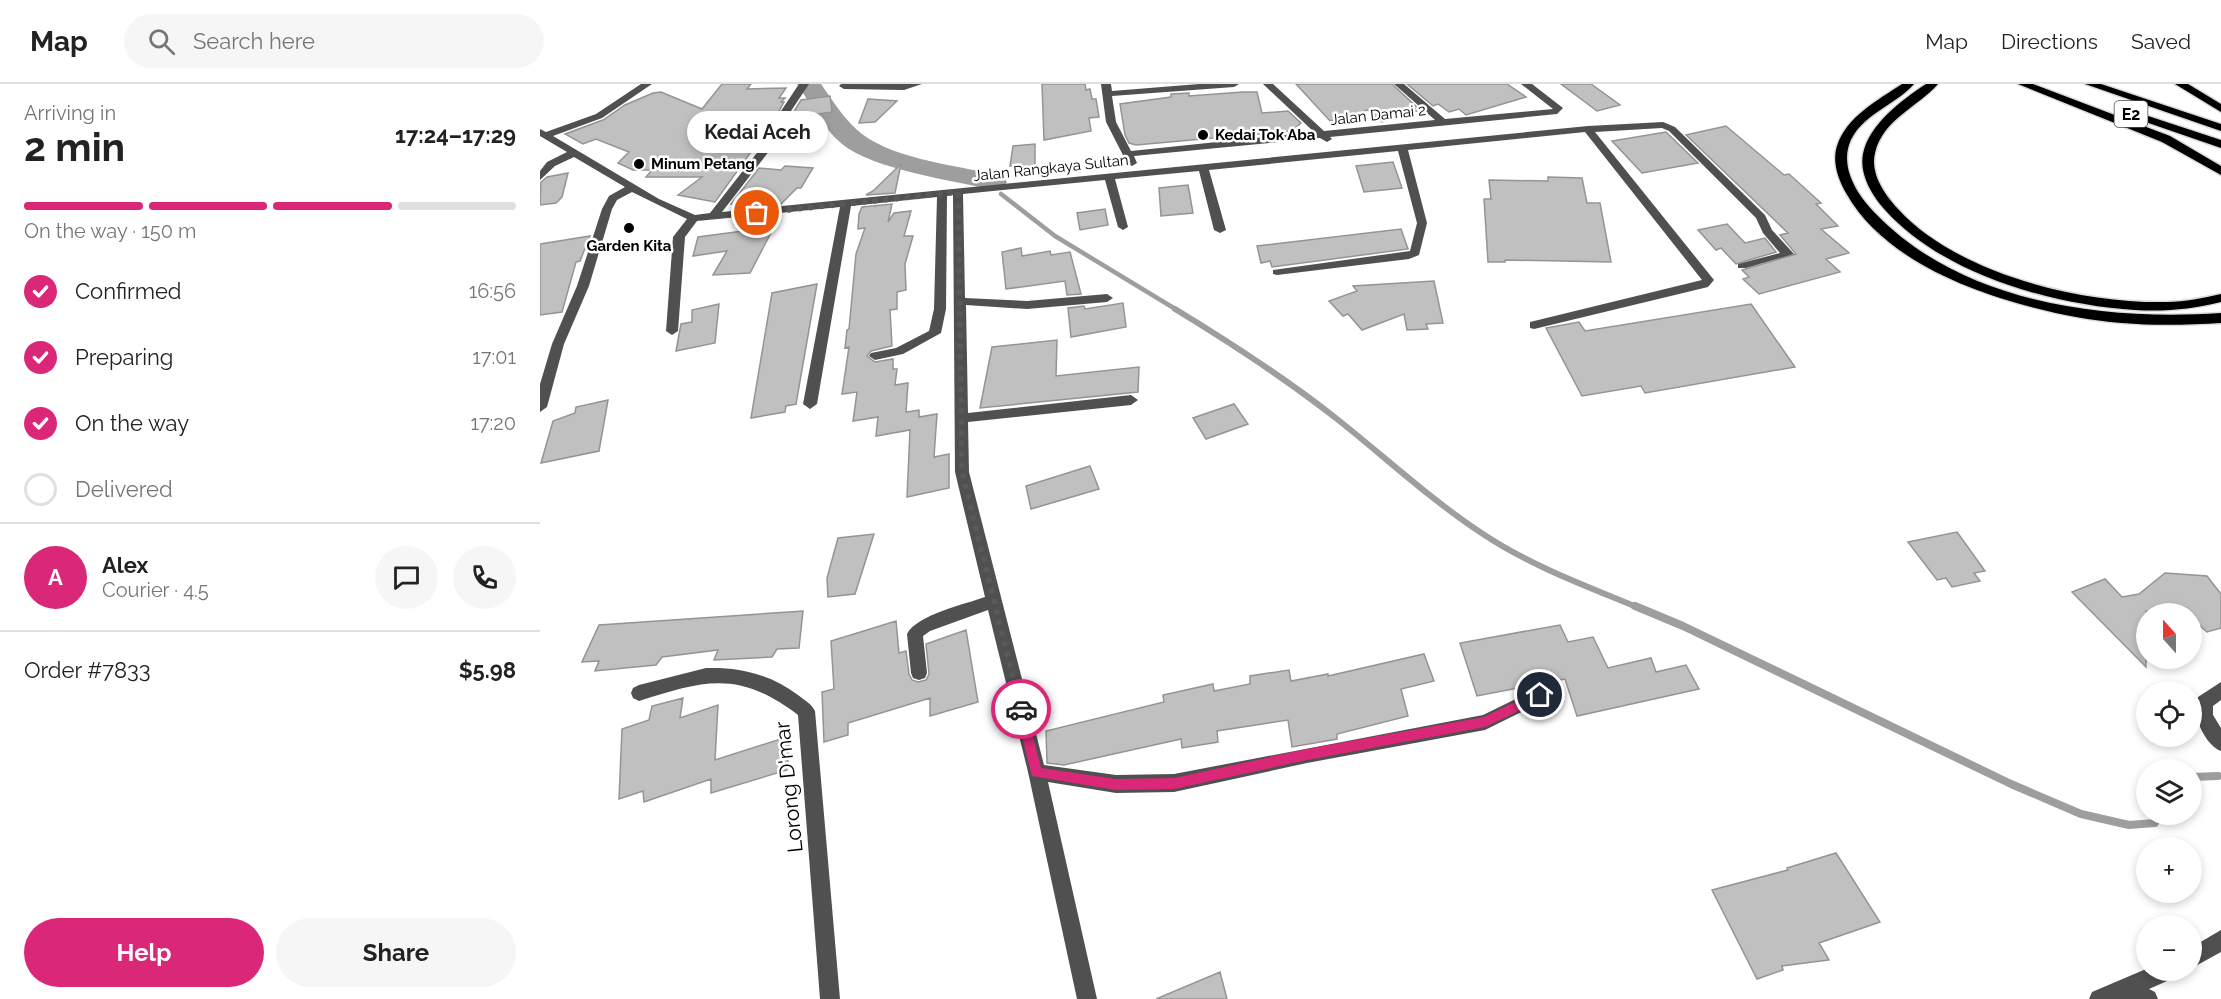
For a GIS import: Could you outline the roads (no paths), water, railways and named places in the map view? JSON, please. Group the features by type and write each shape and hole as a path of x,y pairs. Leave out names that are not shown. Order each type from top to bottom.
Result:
{"highway":[{"path":"1909,84 1852,129 1842,146 1842,165 1848,189 1869,218 1904,246 1948,271 1996,292 2054,309 2117,320 2183,323 2221,318"},
{"path":"1933,84 1899,111 1870,151 1870,168 1876,189 1893,214 1925,239 1965,262 2005,279 2054,292 2114,302 2168,307 2221,298"},
{"path":"2023,84 2166,139 2221,171"},
{"name":"E2","path":"2041,84 2221,144"},
{"name":"E2","path":"2090,84 2221,128"},
{"path":"2180,84 2221,108"}],"street":[{"path":"543,134 599,116 647,84"},
{"path":"713,217 768,146 804,84"},
{"path":"843,85 903,87 917,84"},
{"path":"1136,174 1111,122 1107,89 1233,84"},
{"path":"1268,84 1325,135 1335,154"},
{"path":"1399,84 1446,123"},
{"name":"Jalan Damai 2","path":"1128,154 1550,113 1558,108 1527,84"},
{"path":"843,85 898,98"},
{"name":"Jalan Rangkaya Sultan","path":"543,134 632,188 674,211 694,218 1655,124 1672,129 1761,217 1767,231 1788,254 1742,266"},
{"path":"1534,325 1704,284 1708,280 1588,129"},
{"path":"1277,272 1409,256 1415,253 1422,223 1402,148"},
{"path":"540,177 551,164 574,153"},
{"path":"1203,167 1220,230"},
{"path":"1109,177 1123,227"},
{"path":"540,407 558,344 583,286 607,209 613,198 632,188"},
{"path":"958,192 962,472 1036,772 1087,999"},
{"path":"875,356 899,351 935,333 940,309 942,194"},
{"path":"810,404 846,204"},
{"path":"672,331 680,237 694,218"},
{"path":"960,302 1027,305 1107,298"},
{"path":"961,418 1131,400"},
{"path":"919,673 915,634 924,626 994,601"},
{"name":"Lorong D'mar","path":"639,693 681,680 723,673 757,679 786,694 806,711 830,999"},
{"path":"2221,690 2204,702 2204,717 2221,743"},
{"path":"1036,772 1116,784 1174,783 1307,755 1485,722 1540,695"},
{"path":"2202,952 2221,940"},
{"path":"2099,999 2143,981"},
{"path":"2124,989 2148,999"}],"waterway":[{"path":"809,84 838,125 859,144 904,161 993,182"},
{"path":"1001,194 1055,236 1177,310"},
{"path":"1175,309 1298,389 1427,493 1483,534 1539,566 1639,608"},
{"path":"1635,606 1683,626 2011,784 2081,814 2129,825 2136,824"},
{"path":"2202,777 2218,776"}],"place":[{"name":"Kedai Tok Aba","path":"1203,135"},
{"name":"Minum Petang","path":"639,164"},
{"name":"Kedai Aceh","path":"757,213"},
{"name":"Garden Kita","path":"629,228"}]}
